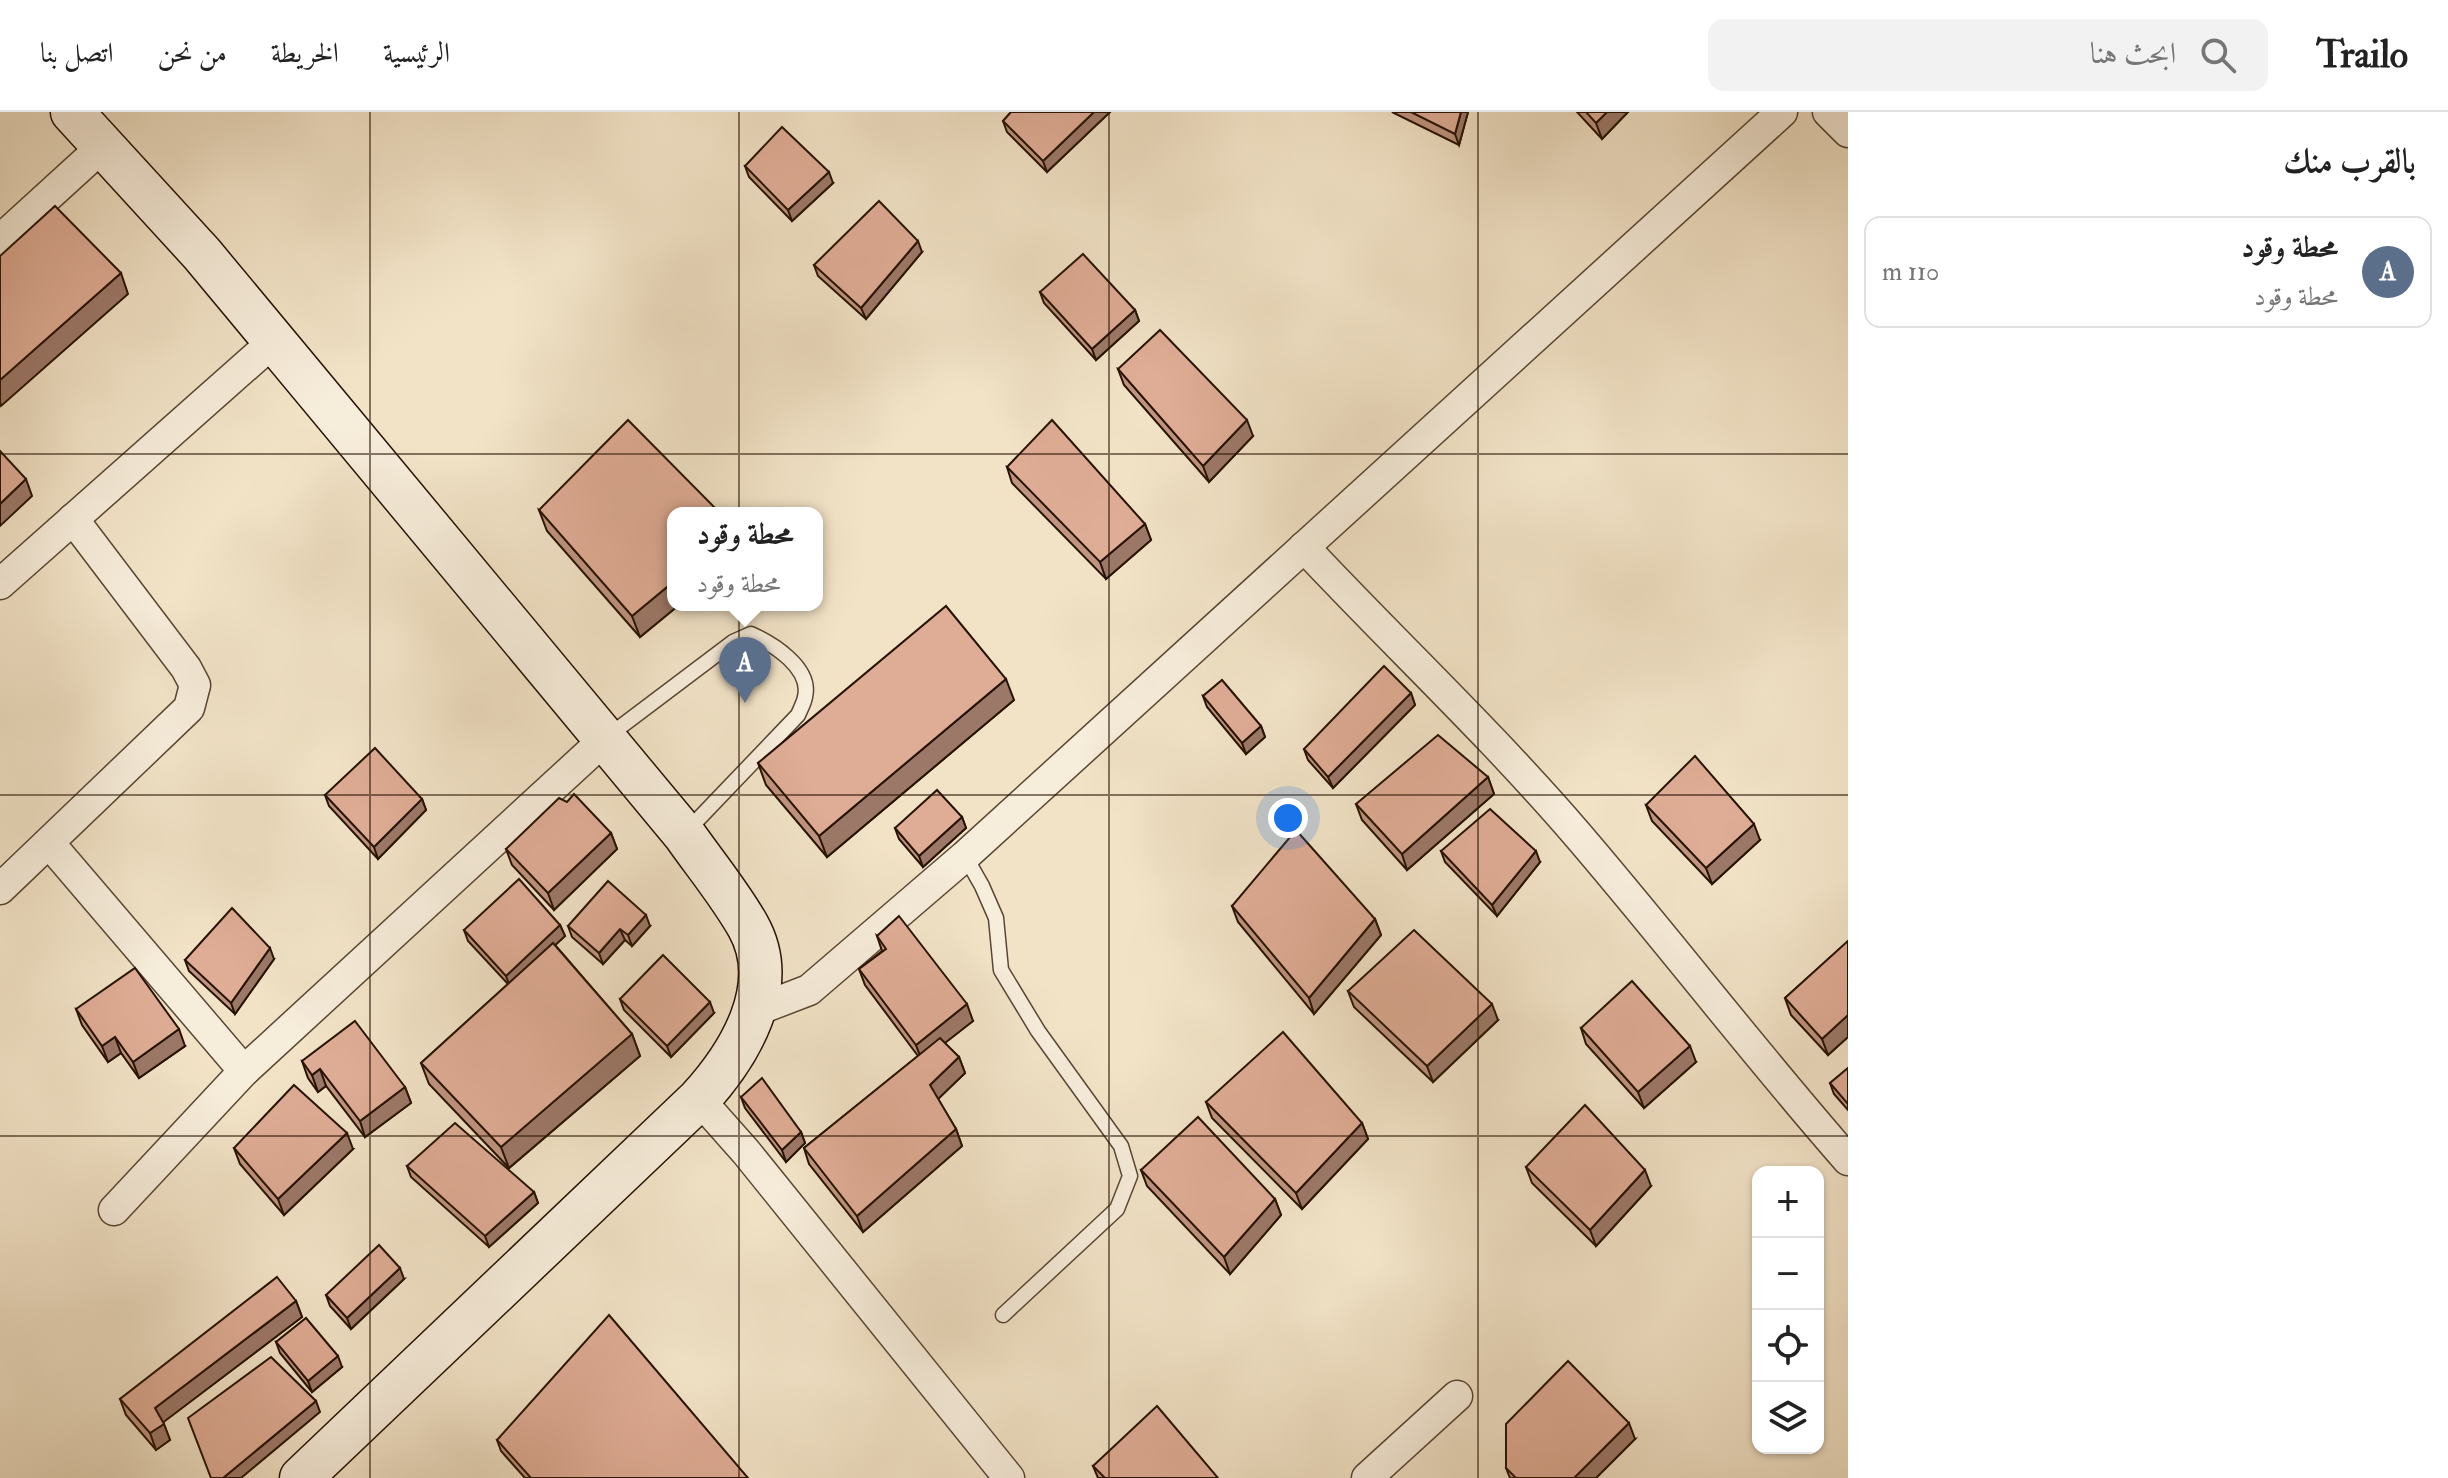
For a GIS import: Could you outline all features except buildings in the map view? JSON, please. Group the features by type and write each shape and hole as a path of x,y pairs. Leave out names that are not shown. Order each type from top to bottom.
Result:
{"street":[{"path":"72,112 202,254 684,834 749,928 758,955 760,987 738,1049 699,1099 301,1478"},
{"path":"752,1012 809,990 965,856 1782,112"},
{"path":"1828,112 1848,132"},
{"path":"0,240 102,147"},
{"path":"0,584 273,342"},
{"path":"0,889 189,708 195,685 186,668 73,519"},
{"path":"1304,547 1471,716 1575,831 1704,985 1790,1094 1848,1160"},
{"path":"114,1210 244,1071 605,739"},
{"path":"50,844 244,1071"},
{"path":"699,1099 1009,1478"},
{"path":"1367,1478 1457,1396"}],"lane":[{"path":"605,739 733,642 751,634 771,643 803,675 806,696 798,715 684,834"},
{"path":"965,856 996,918 1001,970 1038,1031 1121,1146 1130,1176 1117,1209 1003,1315"}],"place":[{"name":"محطة وقود","path":"745,703"}]}
